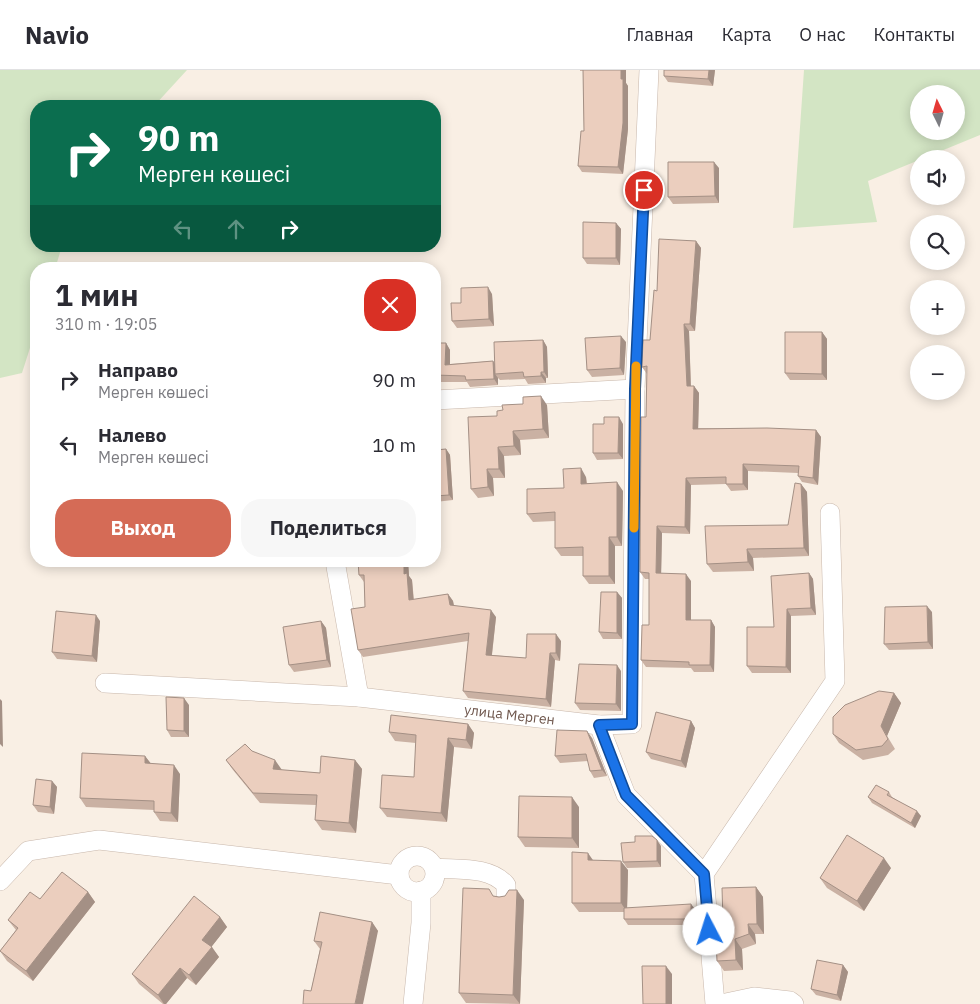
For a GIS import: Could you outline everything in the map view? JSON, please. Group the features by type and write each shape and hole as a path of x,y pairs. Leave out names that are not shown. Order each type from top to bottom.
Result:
{"street":[{"path":"441,400 635,389 649,70"},
{"name":"улица Мерген","path":"105,683 359,697 599,725 632,724 635,389"},
{"path":"715,1004 704,874 835,681 830,514"},
{"path":"336,567 359,697"},
{"path":"599,725 626,795 704,874"},
{"path":"0,881 28,851 99,840 399,875"},
{"path":"418,856 428,859 435,868 435,878 430,886 421,891 411,890 403,884 399,875 401,865 408,858 418,856"},
{"path":"435,868 484,872 497,875 506,885 506,896"},
{"path":"414,1004 422,923 421,891"},
{"path":"721,1004 754,997 790,1001 794,1004"}],"green space":[{"path":"0,70 187,70 160,100 30,100 30,252 60,252 57,262 30,262 30,348 22,373 0,378"},
{"path":"804,70 980,70 980,135 943,150 910,150 910,164 868,181 877,222 793,228"}],"building":[{"path":"583,70 621,70 621,79 623,79 623,123 618,167 578,166 581,131 584,131"},
{"path":"664,70 709,70 708,79 664,76"},
{"path":"668,162 714,162 715,196 668,197"},
{"path":"583,222 616,223 616,258 583,258"},
{"path":"659,239 696,241 690,324 684,324 687,386 694,386 693,429 767,428 816,430 813,478 798,476 799,466 743,464 743,484 726,484 726,477 686,478 685,527 657,526 656,573 686,574 686,620 711,620 710,665 689,665 689,662 641,660 642,625 649,625 649,573 640,572 641,417 646,417 647,366 642,367 643,340 650,340 654,290 657,291"},
{"path":"488,287 489,319 452,321 451,303 461,303 461,288"},
{"path":"785,332 822,332 822,374 785,373"},
{"path":"621,336 620,368 587,370 585,338"},
{"path":"543,340 544,372 541,372 541,376 524,377 523,372 495,374 494,342"},
{"path":"441,343 446,343 445,365 493,361 494,379 466,380 465,376 441,375"},
{"path":"541,396 543,429 513,431 514,446 498,447 499,469 487,469 488,487 471,489 468,417 497,416 497,411 503,410 502,405 523,404 523,397"},
{"path":"604,417 619,417 618,453 593,453 593,424 604,424"},
{"path":"441,449 446,449 449,495 441,496"},
{"path":"581,468 581,484 617,482 617,537 609,537 609,576 583,576 583,547 555,548 555,512 527,514 527,489 564,488 563,469"},
{"path":"795,483 801,484 804,548 747,549 748,562 707,564 705,526 788,525"},
{"path":"358,567 404,567 404,574 407,573 409,600 448,594 450,605 491,610 486,655 526,658 527,634 556,634 556,653 550,653 546,699 463,691 469,633 358,650 351,609 365,607 364,575 359,575"},
{"path":"809,573 811,608 787,609 786,667 747,666 747,627 774,627 771,576"},
{"path":"601,592 617,592 617,633 599,632"},
{"path":"927,606 928,642 884,644 885,607"},
{"path":"56,611 96,615 92,656 52,652"},
{"path":"321,621 327,660 289,665 283,627"},
{"path":"579,664 617,665 616,704 575,703"},
{"path":"879,691 894,693 881,726 888,739 882,746 856,750 833,734 833,717 845,705"},
{"path":"166,697 184,698 184,731 167,730"},
{"path":"656,712 691,721 681,761 646,752"},
{"path":"391,715 468,724 466,740 448,738 441,813 380,808 382,775 414,777 416,735 389,732"},
{"path":"557,730 587,731 602,770 590,771 586,754 555,756"},
{"path":"245,744 252,751 275,760 273,769 320,773 321,756 355,760 349,823 315,820 317,795 253,793 226,760"},
{"path":"82,753 145,756 145,763 174,765 171,813 154,812 154,801 80,798"},
{"path":"36,779 52,781 50,807 33,805"},
{"path":"876,785 889,792 887,795 917,811 911,823 868,797"},
{"path":"519,796 572,797 572,838 518,837"},
{"path":"847,835 884,858 857,901 820,878"},
{"path":"635,836 652,836 657,840 657,861 623,862 621,843 635,842"},
{"path":"572,852 588,853 588,860 621,861 621,903 572,903"},
{"path":"62,872 88,892 26,971 0,951 18,928 8,920 30,892 40,899"},
{"path":"756,887 757,924 748,924 749,934 735,939 736,960 717,961 715,921 723,921 722,888"},
{"path":"463,888 489,889 493,896 499,897 505,896 509,890 517,890 513,995 459,993"},
{"path":"194,896 220,917 202,940 212,947 189,975 180,968 158,995 132,974"},
{"path":"691,904 691,919 624,919 624,908"},
{"path":"320,912 372,922 355,1004 303,1004 304,990 311,991 322,942 314,941"},
{"path":"817,960 843,965 837,995 811,989"},
{"path":"642,966 666,966 666,1004 643,1004"}],"slow traffic":[{"path":"634,528 636,366"}],"route":[{"path":"644,190 635,389 632,724 599,725 626,795 704,874 709,930"}]}
